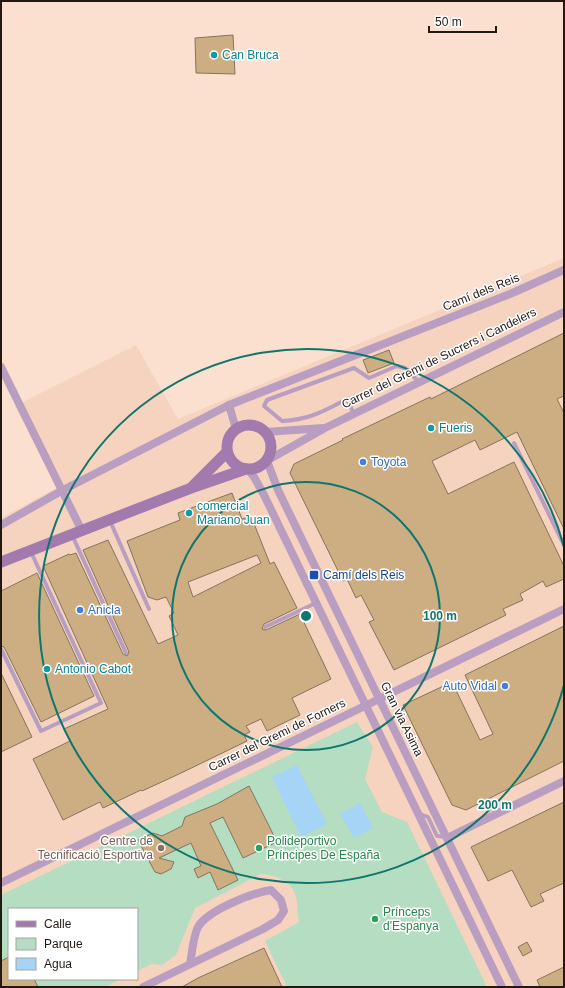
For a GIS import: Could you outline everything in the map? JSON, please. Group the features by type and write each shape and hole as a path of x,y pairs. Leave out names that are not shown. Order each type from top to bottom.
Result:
{"street":[{"name":"Camí dels Reis","path":"1,525 63,490 229,405 510,294 564,270"},
{"name":"Carrer del Gremi de Sucrers i Candelers","path":"267,460 325,428 564,312"},
{"path":"1,367 63,490 77,533"},
{"path":"229,405 236,429"},
{"path":"1,562 191,488 247,470 259,468 267,460 272,446 266,432 261,428 248,425 236,429 228,439 227,452 234,464 247,470 254,477 264,495 502,987"},
{"name":"Carrer del Gremi de Sucrers i Candelers","path":"266,432 325,428"},
{"path":"191,488 227,452"},
{"name":"Gran via Asima","path":"267,460 278,490 520,987"},
{"name":"Carrer del Gremi de Forners","path":"1,883 564,609"},
{"path":"447,838 564,781"},
{"path":"143,987 263,929 278,920 284,911 281,900 272,890 257,892 208,916 197,928 190,964"}],"lane":[{"path":"354,414 347,399 315,415 299,420 282,421 264,406 267,400 354,368 369,378 397,366 405,368 419,383"},
{"path":"514,443 564,545"},
{"path":"109,520 149,609"},
{"path":"77,533 126,653"},
{"path":"1,649 41,731 101,703 31,551"},
{"path":"265,627 316,603"},
{"path":"417,813 428,817 437,836 447,838"}],"shaded area":[{"path":"564,258 564,987 1,987 1,518 58,487 15,406 136,345 178,419"}],"green space":[{"name":"Polideportivo Príncipes De España","path":"357,722 373,747 365,779 382,812 407,822 487,987 287,987 265,941 299,922 296,897 294,891 287,883 277,877 261,874 195,908 176,955 162,965 152,964 138,971 138,908 8,908 8,980 119,980 105,987 1,987 1,895"}],"water":[{"path":"297,765 327,824 301,837 272,777"},
{"path":"360,803 373,828 354,838 340,814"}],"building":[{"name":"Can Bruca","path":"233,35 235,74 196,73 195,38"},
{"path":"564,333 564,396 557,399 564,413 564,529 517,432 480,450 475,440 432,461 448,494 514,462 564,566 564,579 546,587 543,581 520,594 523,600 503,609 506,615 394,670 369,622 374,620 361,595 356,598 347,579 343,581 290,473 294,464 343,440 342,439 430,397 431,399"},
{"path":"389,350 394,363 368,373 363,360"},
{"path":"232,493 242,519 251,516 270,564 274,562 297,608 264,624 262,629 266,630 300,614 331,679 292,698 300,715 267,731 261,719 246,726 250,732 244,735 247,741 179,774 103,808 100,802 63,820 33,759 70,741 64,729 108,709 43,566 69,554 76,553 123,654 127,656 129,652 83,550 108,540 158,644 178,635 169,616 174,613 166,597 157,600 148,597 127,541 180,520 178,513","holes":["257,555 261,563 193,597 188,582"]},
{"name":"Antonio Cabot","path":"37,573 94,696 41,722 4,647 1,646 1,591"},
{"path":"564,626 564,761 466,810 452,805 403,705 452,682 480,740 493,734 465,675"},
{"path":"1,673 32,737 1,752"},
{"path":"249,786 277,842 243,858 223,817 210,823 238,880 218,890 210,872 198,878 194,869 201,866 191,843 159,858 174,862 171,869 161,874 155,872 138,840 153,833 162,836 182,826 185,817 217,804"},
{"path":"564,802 564,883 540,894 544,901 531,907 512,870 488,881 471,847"},
{"path":"527,942 532,951 523,956 518,947"},
{"path":"264,948 282,987 182,987 198,978"},
{"path":"8,958 8,980 34,980 38,987 1,987 1,961"},
{"path":"564,967 564,987 540,987 537,980"}],"place":[{"name":"Can Bruca","path":"214,55"},
{"name":"Fueris","path":"431,428"},
{"name":"Toyota","path":"363,462"},
{"name":"comercial Mariano Juan","path":"189,513"},
{"name":"Camí dels Reis","path":"314,575"},
{"name":"Anicla","path":"80,610"},
{"name":"Antonio Cabot","path":"47,669"},
{"name":"Auto Vidal","path":"505,686"},
{"name":"Centre de Tecnificació Esportiva","path":"161,848"},
{"name":"Polideportivo Príncipes De España","path":"259,848"},
{"name":"Prínceps d'Espanya","path":"375,919"}]}
